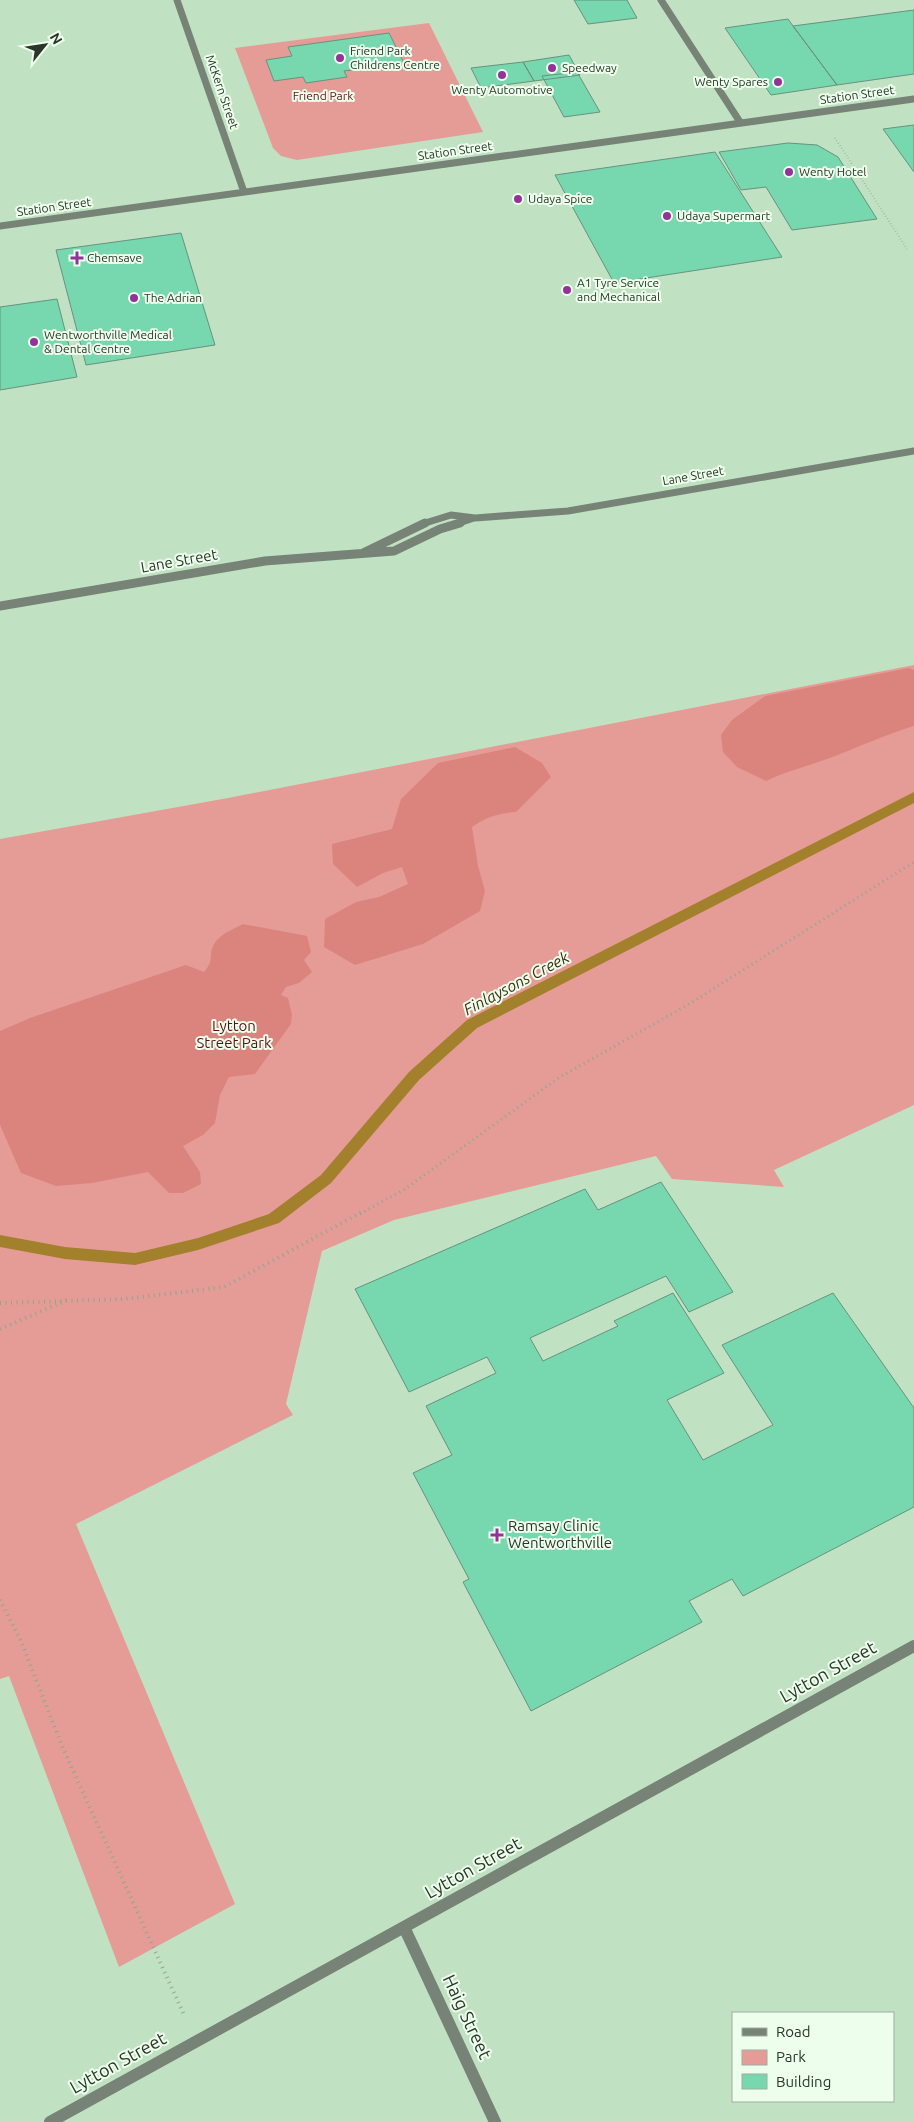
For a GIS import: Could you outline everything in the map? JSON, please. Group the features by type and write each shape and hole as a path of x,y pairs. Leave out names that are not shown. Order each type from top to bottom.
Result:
{"street":[{"name":"McKern Street","path":"177,0 244,192"},
{"path":"661,0 740,122"},
{"name":"Station Street","path":"0,226 914,98"},
{"name":"Lane Street","path":"363,553 430,520 451,515 475,518 568,511 914,451"},
{"name":"Lane Street","path":"0,606 265,561 394,551 440,530 475,518"},
{"name":"Lytton Street","path":"50,2122 914,1646"},
{"name":"Haig Street","path":"404,1927 495,2122"}],"path":[{"path":"832,134 907,249"},
{"path":"0,1303 70,1299 124,1299 224,1287 405,1189 560,1077 692,1003 914,862"},
{"path":"0,1329 70,1299"},
{"path":"0,1600 21,1640 62,1746 167,1972 196,2042"}],"green space":[{"name":"Friend Park","path":"429,23 483,132 297,160 281,156 273,148 235,48"},
{"name":"Lytton Street Park","path":"914,665 914,1105 774,1170 784,1187 672,1179 656,1156 394,1220 322,1251 286,1404 293,1415 76,1524 235,1904 119,1967 9,1676 0,1679 0,839 228,798"},
{"path":"909,668 914,670 914,726 766,781 737,767 723,752 721,735 732,720 765,696"},
{"path":"515,747 542,763 551,777 516,812 493,816 472,827 478,866 485,891 480,911 423,944 355,965 324,947 325,919 356,902 379,897 408,884 402,867 383,873 357,887 333,864 332,844 392,829 401,799 438,763"},
{"path":"243,924 307,936 311,952 304,960 312,972 299,983 286,987 281,995 288,998 292,1015 291,1024 255,1074 229,1077 220,1095 215,1123 203,1135 183,1146 200,1172 201,1184 183,1193 169,1193 148,1172 92,1183 56,1186 21,1173 0,1125 0,1031 30,1018 186,965 204,972 209,964 213,946 219,938"}],"building":[{"path":"574,0 627,0 637,18 588,24"},
{"path":"914,10 914,74 837,85 793,26"},
{"path":"788,19 837,85 771,95 725,28"},
{"name":"Friend Park Childrens Centre","path":"389,33 404,63 344,71 347,77 306,83 303,77 274,81 266,60 292,56 288,47"},
{"name":"Speedway","path":"569,55 580,75 534,81 523,62"},
{"name":"Wenty Automotive","path":"523,62 534,81 481,88 471,68"},
{"path":"577,72 600,112 564,117 542,76"},
{"path":"914,125 914,172 883,129"},
{"name":"Wenty Hotel","path":"788,143 817,145 838,157 877,219 792,230 766,187 741,190 719,152"},
{"name":"Udaya Supermart","path":"715,152 782,257 614,283 555,175"},
{"name":"The Adrian","path":"181,233 215,345 86,365 56,250"},
{"name":"Wentworthville Medical & Dental Centre","path":"57,299 77,377 0,390 0,307"},
{"path":"661,1182 733,1292 689,1312 666,1276 530,1338 543,1361 618,1326 614,1321 673,1293 724,1373 667,1400 703,1460 773,1425 722,1345 833,1293 914,1408 914,1507 743,1596 732,1579 689,1601 702,1622 531,1711 463,1582 469,1579 413,1473 452,1455 426,1406 496,1373 487,1357 409,1392 355,1289 585,1189 598,1210"}],"waterway":[{"name":"Finlaysons Creek","path":"0,1241 65,1253 135,1259 198,1244 274,1219 326,1179 414,1076 472,1024 914,797"}],"place":[{"name":"Friend Park Childrens Centre","path":"340,58"},
{"name":"Speedway","path":"552,68"},
{"name":"Wenty Automotive","path":"502,75"},
{"name":"Wenty Spares","path":"778,82"},
{"name":"Wenty Hotel","path":"789,172"},
{"name":"Udaya Spice","path":"518,199"},
{"name":"Udaya Supermart","path":"667,216"},
{"name":"Chemsave","path":"77,258"},
{"name":"A1 Tyre Service and Mechanical","path":"567,290"},
{"name":"The Adrian","path":"134,298"},
{"name":"Wentworthville Medical & Dental Centre","path":"34,342"},
{"name":"Ramsay Clinic Wentworthville","path":"497,1535"}]}
